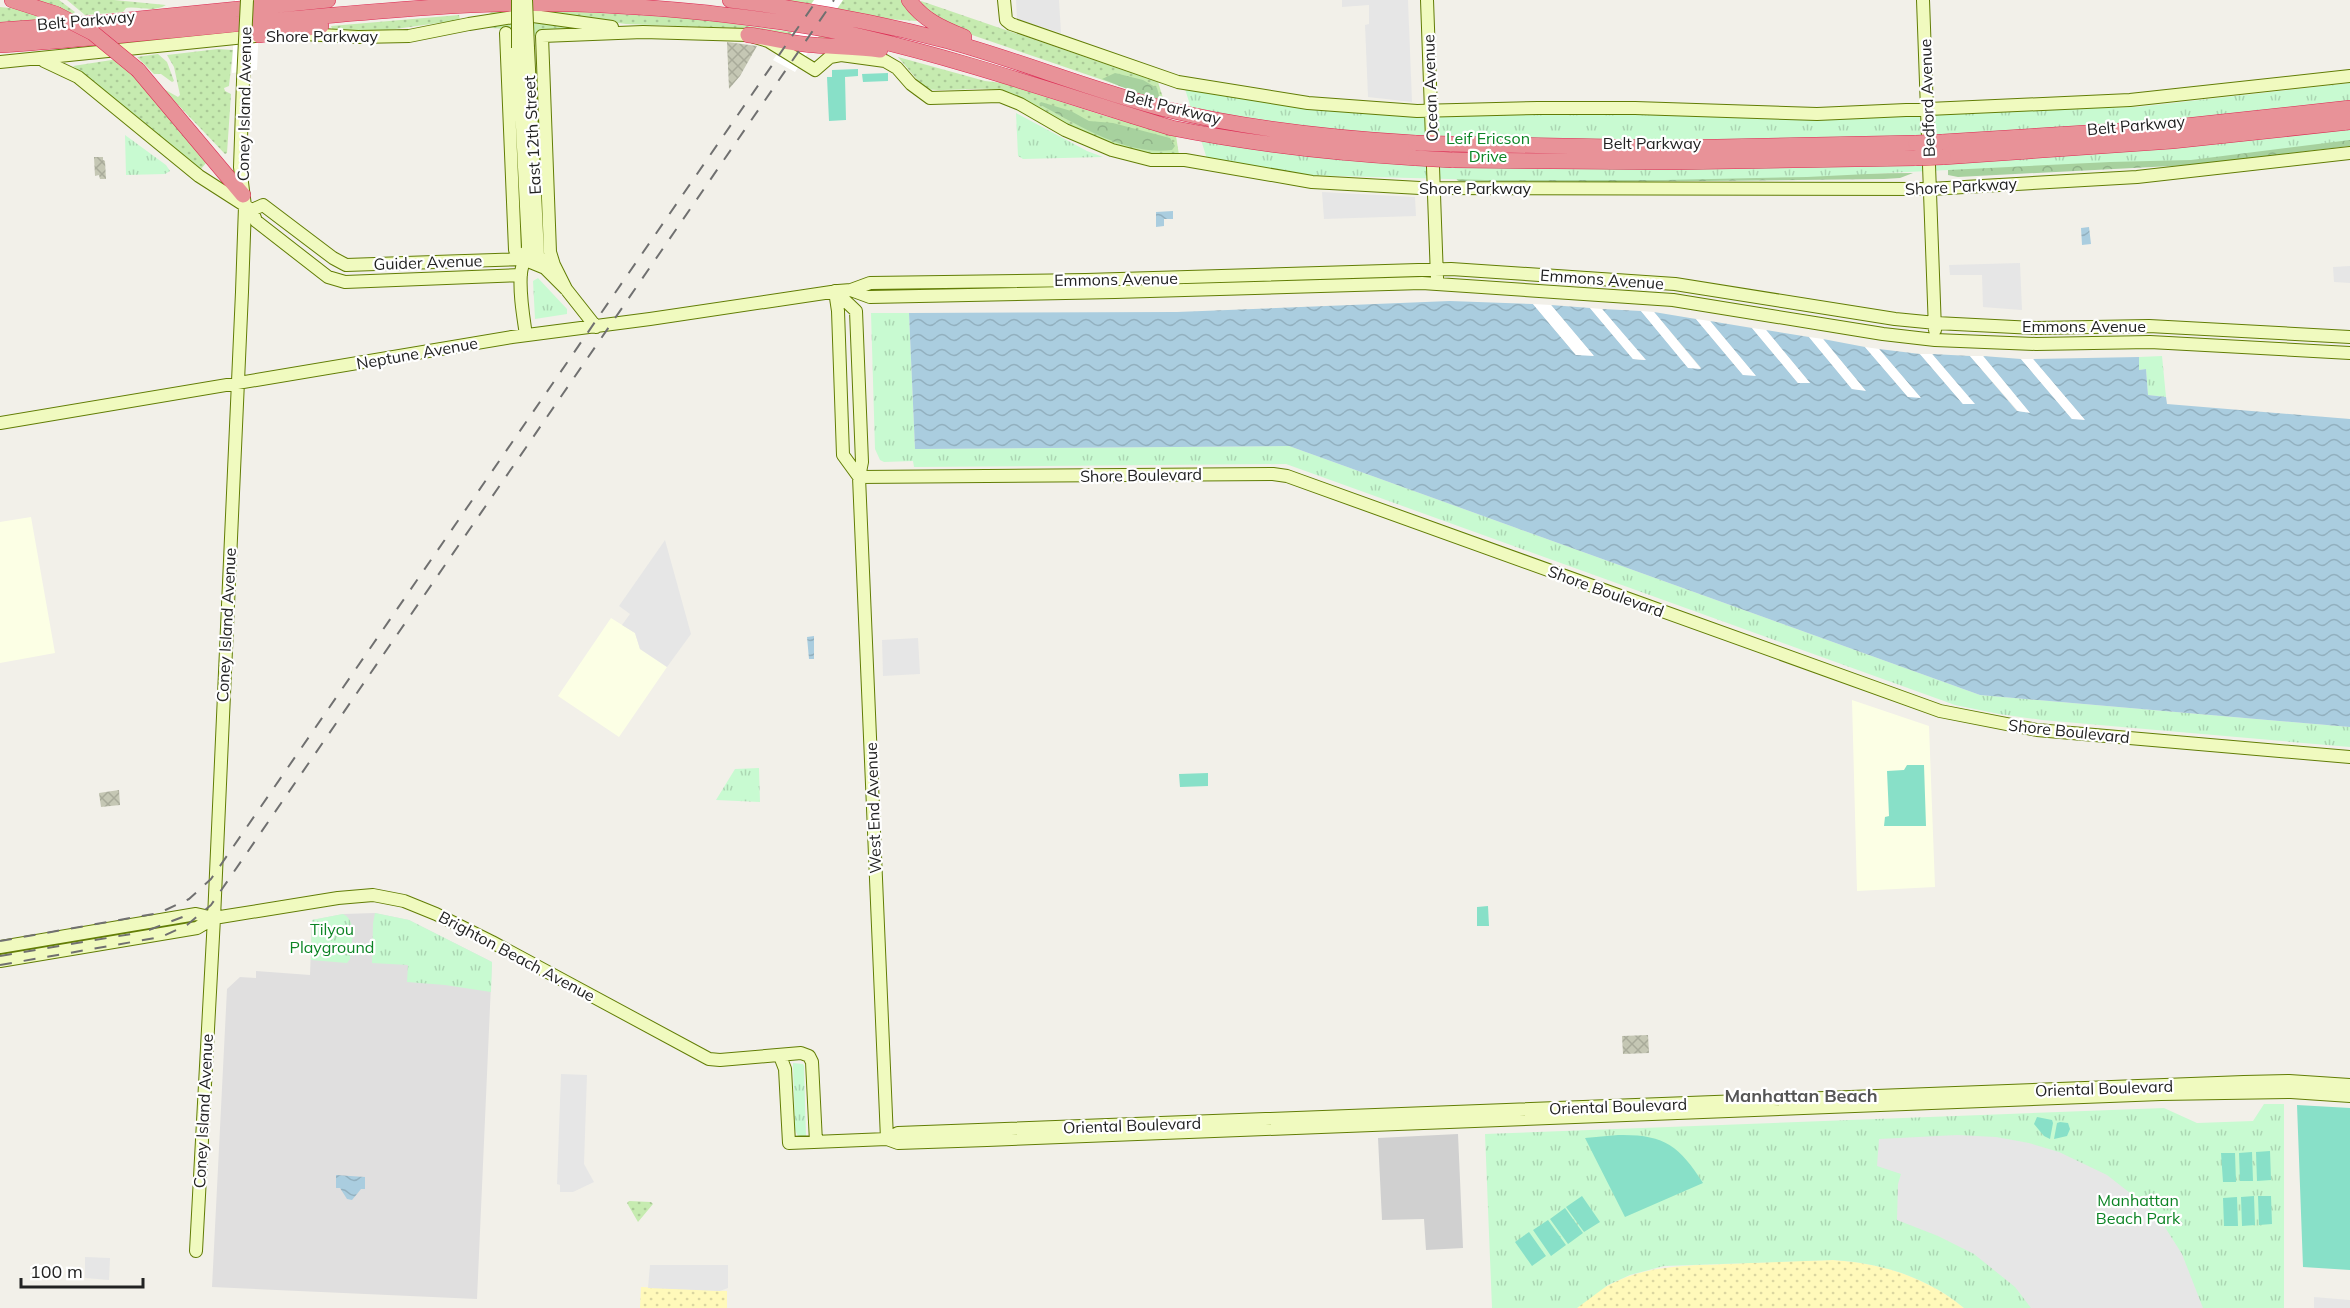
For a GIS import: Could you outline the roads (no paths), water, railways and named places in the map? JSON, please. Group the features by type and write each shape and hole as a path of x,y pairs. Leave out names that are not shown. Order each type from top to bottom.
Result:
{"highway":[{"path":"12,0 56,14 93,33 138,70 247,204"},
{"path":"225,0 251,3"},
{"name":"Belt Parkway","path":"0,30 98,23 251,3 328,0"},
{"name":"Belt Parkway","path":"730,0 865,21 950,42 1119,97 1194,115 1302,134 1450,144 1916,150"},
{"path":"909,0 923,16 937,26 1009,60"},
{"name":"Belt Parkway","path":"0,45 390,10 474,5 541,4 709,13 824,29 897,45 1172,128 1199,134 1302,149 1452,160 1671,162 2172,141 2350,122"},
{"path":"259,35 315,27 390,10"},
{"path":"748,35 775,37 812,45 852,46 951,60"},
{"path":"830,57 835,50 852,46"},
{"name":"Belt Parkway","path":"1943,149 2350,108"}],"main road":[{"name":"East 12th Street","path":"518,0 538,255 545,268"},
{"name":"East 12th Street","path":"526,0 523,48 528,253 523,259 520,274 526,335"},
{"path":"1004,0 1006,20 1012,25 1178,82 1308,103 1431,111 1635,108 1817,114 2130,100 2350,76"},
{"name":"Ocean Avenue","path":"1427,0 1437,283"},
{"name":"Bedford Avenue","path":"1923,0 1935,340"},
{"name":"Coney Island Avenue","path":"195,1251 214,918 247,204 240,167 243,81 251,3"},
{"name":"Shore Parkway","path":"0,62 259,35 409,36 526,15 643,32"},
{"name":"Shore Parkway","path":"542,36 643,32 748,35 768,41 815,70 830,57 841,55 885,61 897,68 911,84 930,98 1000,96 1112,150 1151,160 1185,160 1312,182 1434,188 1930,189 2137,177 2350,153"},
{"name":"East 12th Street","path":"506,33 515,250 523,259"},
{"name":"East 12th Street","path":"542,36 550,252 567,289"},
{"name":"Guider Avenue","path":"41,59 78,77 199,176 247,204 263,205 333,258 346,265 523,259 545,268 567,289 596,327"},
{"name":"Guider Avenue","path":"247,204 256,221 316,269 328,277 345,282 520,274"},
{"name":"Emmons Avenue","path":"835,291 851,290 870,283 1086,280 1437,270 1664,282 1895,319 1936,323 2036,328 2149,326 2350,337"},
{"name":"Emmons Avenue","path":"851,290 870,297 1437,283 1673,300 1882,334 1935,340 2036,344 2150,342 2350,353"},
{"path":"835,291 838,311 843,455 859,477"},
{"path":"835,291 856,311 862,462 859,477"},
{"name":"Neptune Avenue","path":"0,423 526,335 596,327 835,291"},
{"name":"Shore Boulevard","path":"859,477 1273,474 1287,476 1940,711 1974,720 2037,730 2350,757"},
{"name":"West End Avenue","path":"859,477 887,1139"},
{"name":"Brighton Beach Avenue","path":"0,961 197,928 214,918 338,898 373,895 404,901 492,942 709,1059 801,1053 809,1056 812,1062 816,1142"},
{"name":"Brighton Beach Avenue","path":"0,947 196,914 214,918"},
{"name":"Oriental Boulevard","path":"780,1056 785,1069 789,1143 887,1139 898,1143 987,1140 2161,1094 2291,1092 2350,1096"},
{"name":"Oriental Boulevard","path":"887,1139 898,1133 2233,1083 2289,1081 2350,1085"}],"water":[{"path":"1173,211 1173,219 1164,219 1164,226 1156,227 1156,212"},
{"path":"2089,227 2091,244 2082,245 2081,228"},
{"path":"1450,301 1533,304 1576,355 1593,355 1551,305 1590,308 1633,359 1645,360 1602,309 1641,311 1688,367 1701,368 1654,312 1696,319 1743,375 1755,375 1710,321 1752,328 1798,383 1810,383 1766,330 1809,337 1852,389 1865,390 1823,339 1865,347 1908,397 1920,397 1879,349 1920,354 1963,404 1974,404 1932,354 1970,356 2017,411 2029,412 1983,356 2021,359 2072,419 2084,419 2033,359 2139,357 2139,370 2146,369 2148,395 2166,397 2167,404 2350,419 2350,727 1980,695 1289,446 915,449 909,313 1177,312"},
{"path":"814,636 814,659 809,659 807,637"},
{"path":"336,1175 365,1177 365,1189 361,1189 352,1200 347,1199 340,1188 336,1188"}],"railway":[{"path":"0,941 159,913 189,899 211,879 817,0"},
{"path":"0,965 161,937 187,925 211,905 834,0"},
{"path":"149,930 185,916"},
{"path":"0,956 137,933"}],"district":[{"name":"Manhattan Beach","path":"1801,1095"}],"park label":[{"name":"Leif Ericson Drive","path":"1488,147"},
{"name":"Tilyou Playground","path":"332,938"},
{"name":"Manhattan Beach Park","path":"2138,1209"}]}
